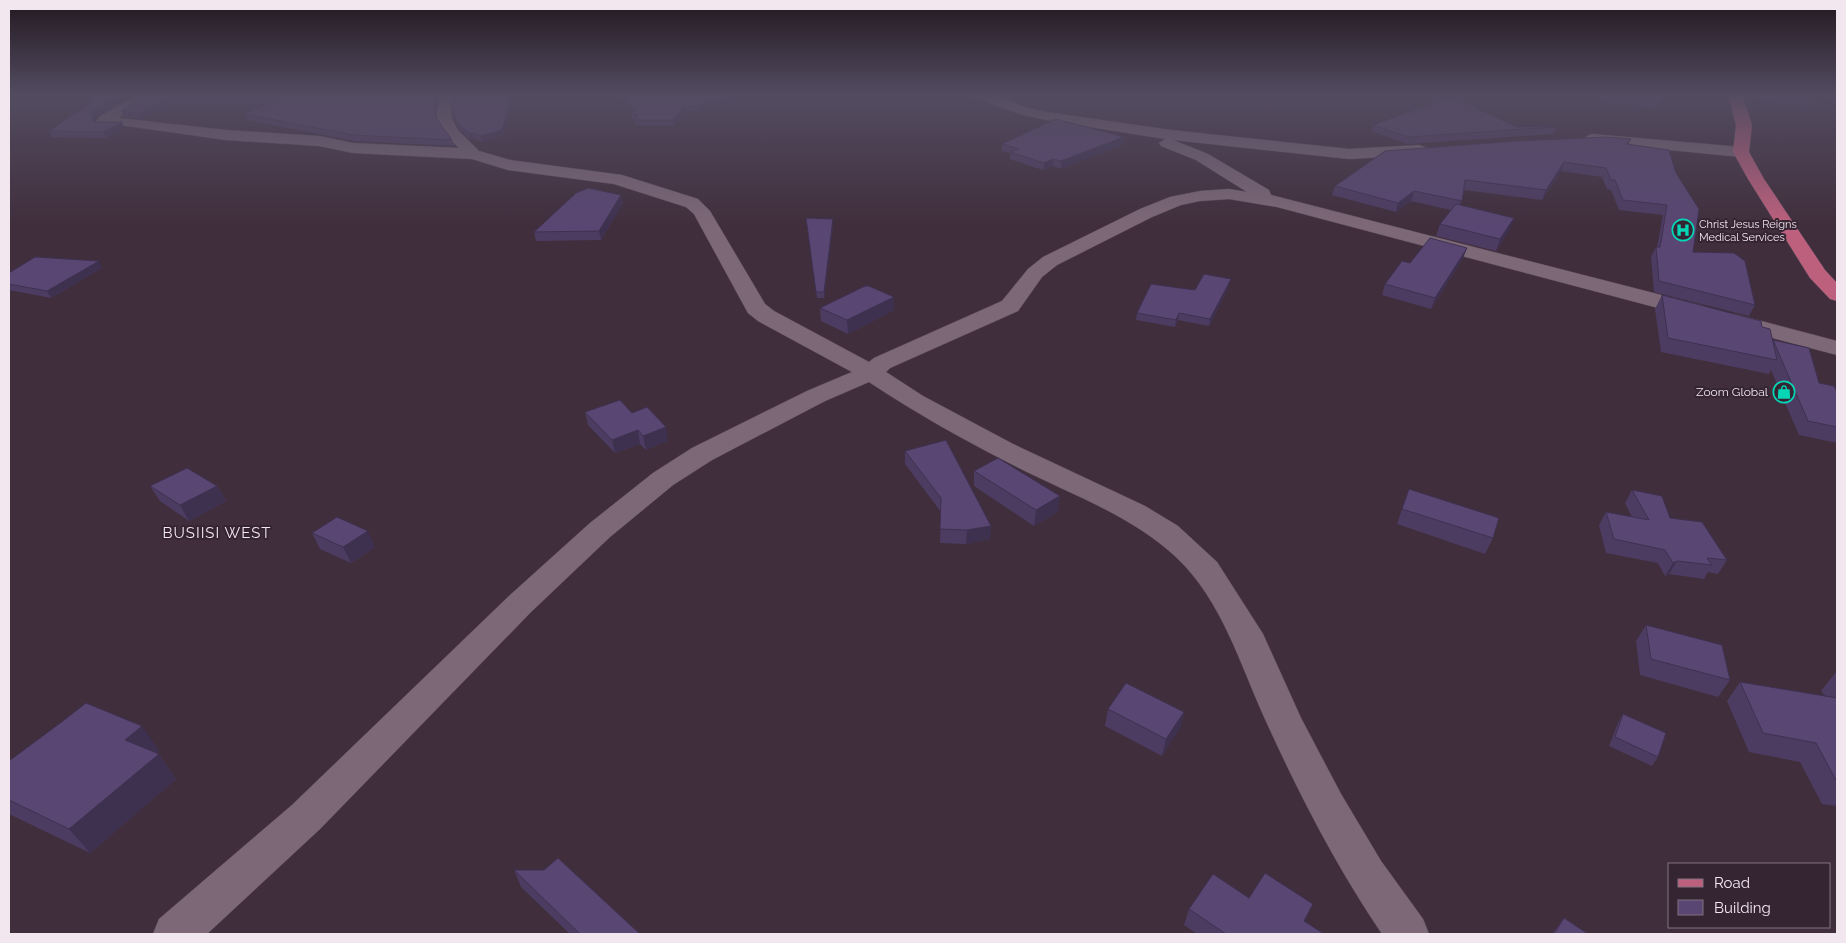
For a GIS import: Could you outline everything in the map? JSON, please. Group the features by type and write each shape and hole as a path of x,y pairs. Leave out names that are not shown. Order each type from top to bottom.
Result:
{"main road":[{"path":"1743,138 1742,152 1756,179 1817,274 1837,295"}],"street":[{"path":"286,138 319,141 353,148 473,154 508,165 616,179 692,203 701,211 756,308 766,316 871,373 914,401 1004,450 1135,513 1166,533 1206,569 1246,634 1283,719 1327,806 1366,876 1407,934"},
{"path":"457,138 473,154"},
{"path":"1150,138 1182,148 1278,202"},
{"path":"1202,138 1329,153 1373,154 1439,149"},
{"path":"1573,140 1602,139 1742,152"},
{"path":"175,934 306,817 520,604 600,530 663,480 702,454 800,404 871,373 882,363 1010,306 1044,265 1146,213 1176,201 1200,196 1229,194 1278,202 1837,348"}],"building":[{"path":"413,138 451,138 452,140"},
{"path":"1015,138 1121,138 1061,161 1053,159 1044,163 1010,152 1019,149 1002,144"},
{"path":"1619,138 1631,139 1626,144 1669,150 1676,173 1699,209 1693,252 1734,253 1745,261 1755,305 1659,281 1656,247 1660,247 1667,205 1623,200 1615,180 1611,180 1606,168 1564,162 1546,190 1465,180 1462,201 1414,191 1398,203 1335,186 1385,151 1517,141"},
{"path":"588,188 621,195 599,231 534,232 576,193"},
{"path":"1456,204 1514,218 1500,239 1440,224"},
{"path":"806,218 833,219 824,292 816,292"},
{"path":"1430,238 1467,248 1435,298 1385,284 1402,261 1410,263"},
{"path":"35,257 99,261 47,291 9,284 9,273"},
{"path":"1204,274 1231,279 1210,319 1179,313 1176,320 1137,313 1151,284 1195,290"},
{"path":"865,286 894,297 847,320 820,308"},
{"path":"1662,295 1761,321 1762,327 1770,329 1777,360 1668,338"},
{"path":"1773,340 1809,348 1819,383 1834,386 1837,392 1837,427 1808,421"},
{"path":"620,400 632,413 647,407 666,427 643,436 638,430 612,440 585,412"},
{"path":"946,440 991,526 967,530 940,529 941,498 905,451"},
{"path":"998,458 1060,496 1036,510 974,471"},
{"path":"187,468 217,486 180,505 150,486"},
{"path":"1409,489 1499,518 1493,538 1402,509"},
{"path":"1632,490 1662,496 1670,518 1702,522 1727,560 1707,558 1712,565 1677,561 1673,563 1665,550 1614,539 1606,512 1649,520"},
{"path":"337,517 368,531 343,547 312,533"},
{"path":"1646,625 1722,645 1730,680 1651,659"},
{"path":"1740,682 1837,698 1837,782 1816,743 1763,733"},
{"path":"1126,683 1184,712 1166,739 1108,709"},
{"path":"86,703 142,726 125,740 159,754 69,829 9,800 9,761"},
{"path":"1623,714 1666,733 1658,757 1615,737"},
{"path":"558,858 640,934 580,934 514,870 544,870"},
{"path":"1265,873 1313,904 1304,921 1324,934 1226,934 1189,909 1213,874 1249,898"},
{"path":"1564,918 1588,934 1554,934"}],"place":[{"name":"Christ Jesus Reigns Medical Services","path":"1683,230"},
{"name":"Zoom Global","path":"1784,392"}],"district":[{"name":"BUSIISI WEST","path":"217,533"}]}
